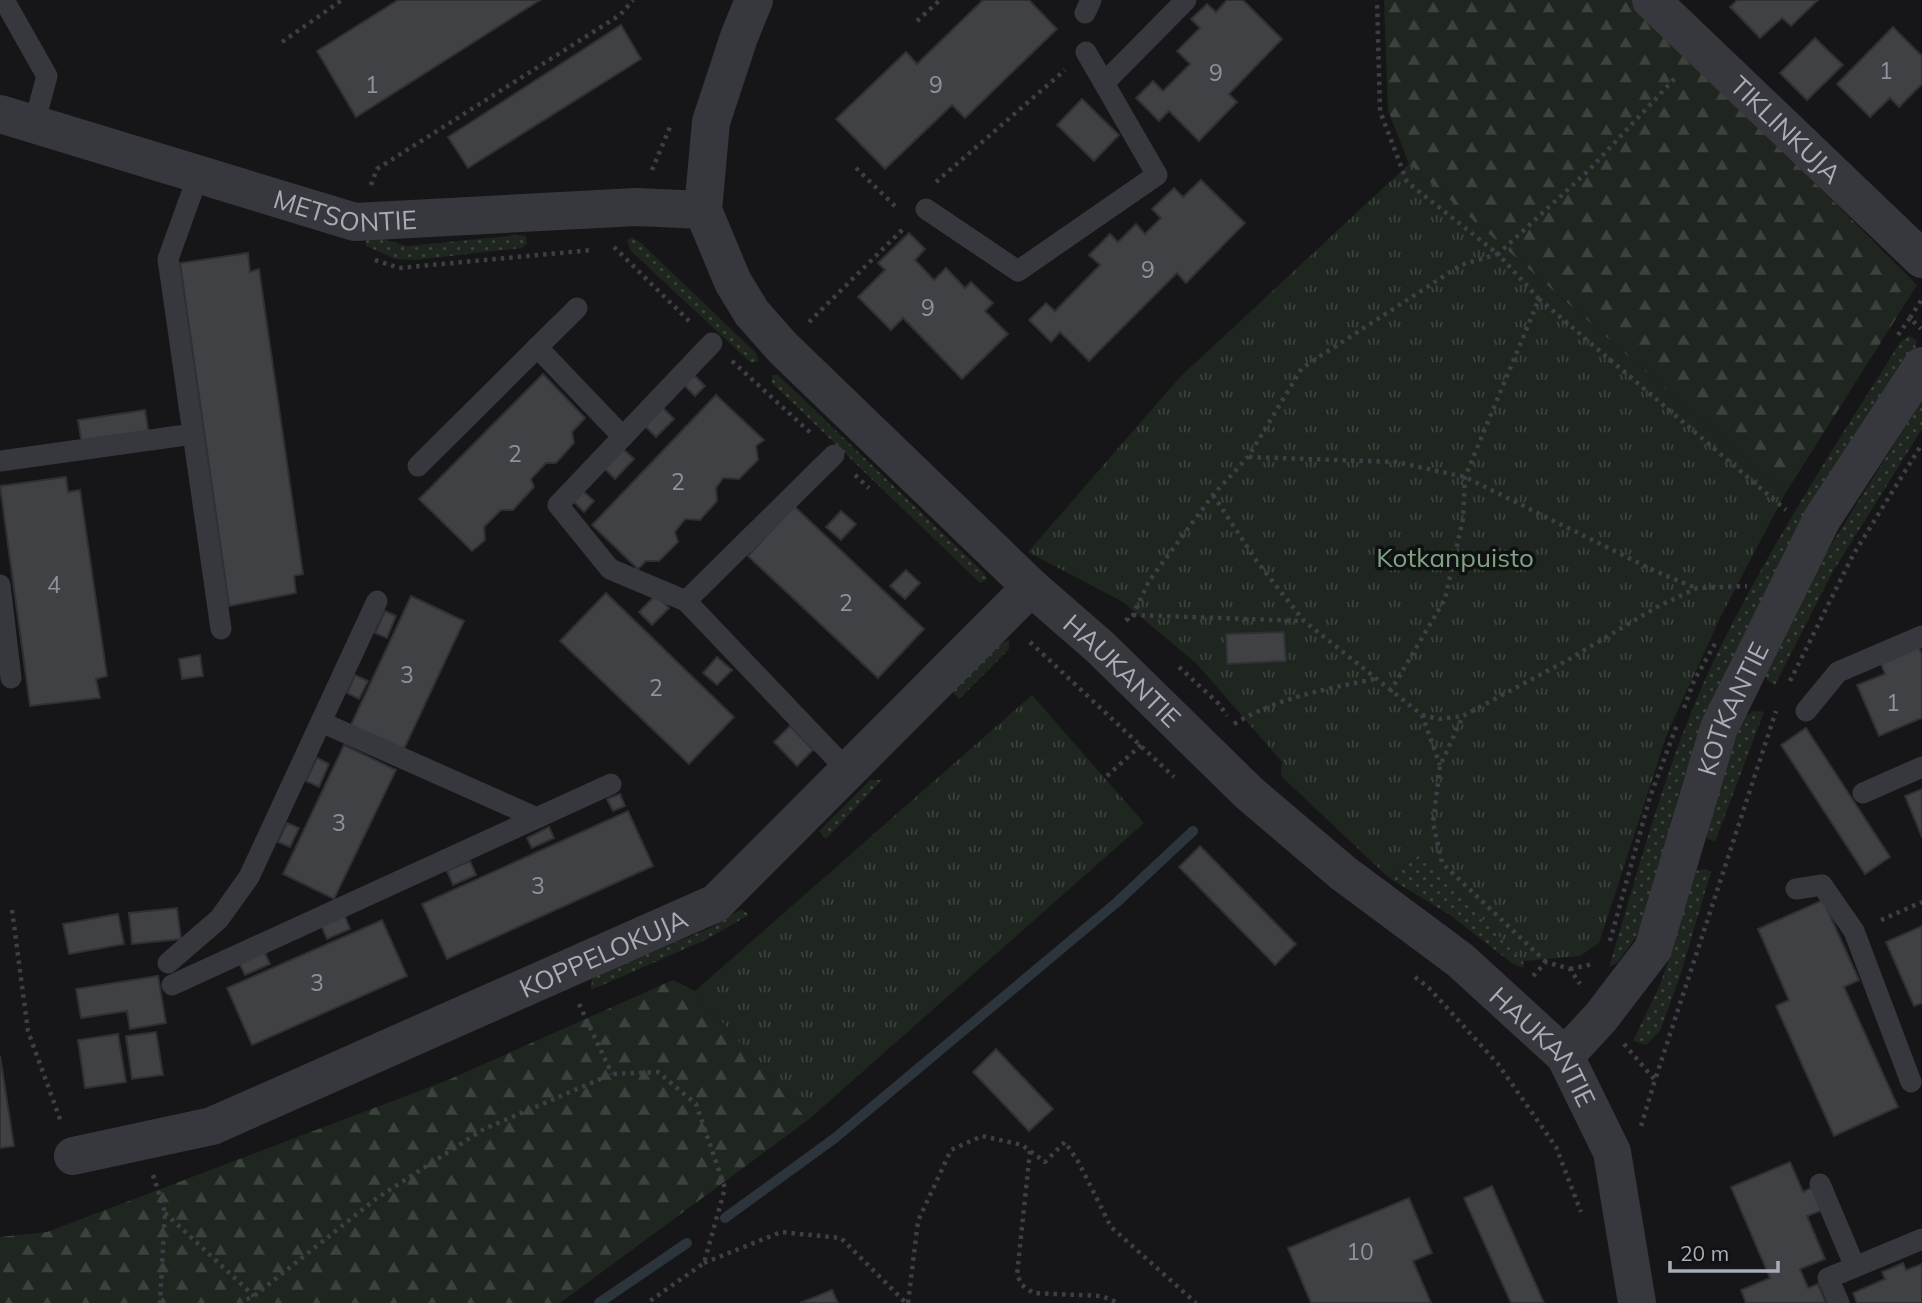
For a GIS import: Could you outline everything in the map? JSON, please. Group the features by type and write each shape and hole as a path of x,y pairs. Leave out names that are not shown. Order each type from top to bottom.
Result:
{"street":[{"name":"HAUKANTIE","path":"754,0 711,122 703,210 733,282 752,313 783,348 1031,587 1100,647 1249,793 1343,873 1460,960 1565,1056 1612,1152 1637,1303"},
{"name":"TIKLINKUJA","path":"1651,0 1922,259"},
{"name":"METSONTIE","path":"17,119 355,222 636,207 703,210"},
{"name":"KOTKANTIE","path":"1565,1056 1601,1017 1653,949 1720,729 1822,519 1922,366"},
{"name":"KOPPELOKUJA","path":"73,1156 212,1126 716,903 1031,587"}],"lane":[{"path":"4,0 47,76 17,119"},
{"path":"1105,82 1186,0"},
{"path":"926,209 1018,271 1157,175 1086,52"},
{"path":"199,173 168,259 221,629"},
{"path":"418,466 577,308"},
{"path":"712,343 558,505 610,569 686,601 848,771"},
{"path":"537,347 623,437"},
{"path":"0,461 193,434"},
{"path":"686,601 834,455"},
{"path":"0,586 11,678"},
{"path":"168,963 219,919 249,877 377,601"},
{"path":"1806,711 1838,672 1922,636"},
{"path":"321,722 537,818"},
{"path":"1863,793 1922,767"},
{"path":"172,985 611,784"},
{"path":"1796,889 1822,885 1854,931 1911,1082"},
{"path":"1820,1184 1855,1267"},
{"path":"1839,1303 1828,1278 1922,1239"}],"path":[{"path":"282,42 342,0"},
{"path":"355,222 377,169 620,15 633,0"},
{"path":"917,21 940,0"},
{"path":"1377,0 1380,111 1407,182 1498,254 1539,299 1788,512"},
{"path":"1133,615 1149,581 1213,495 1248,457 1302,368 1461,265 1498,254 1589,170 1701,50"},
{"path":"856,168 901,213"},
{"path":"1390,691 1445,599 1463,519 1465,477 1539,299"},
{"path":"1910,318 1922,299"},
{"path":"1248,457 1396,462 1465,477 1655,571 1697,588"},
{"path":"1213,495 1258,562 1304,621 1422,715 1440,719 1463,716 1566,661 1657,607 1697,588 1748,586"},
{"path":"1126,619 1133,615 1304,621"},
{"path":"1234,724 1260,708 1296,696 1375,679"},
{"path":"1422,715 1440,766"},
{"path":"1463,716 1440,766 1433,823 1443,863 1546,962"},
{"path":"1107,776 1141,745"},
{"path":"1854,931 1922,902"},
{"path":"12,910 27,1031 73,1156"},
{"path":"1408,972 1429,988 1498,1064 1556,1147 1585,1223"},
{"path":"579,1003 612,1074"},
{"path":"239,1303 254,1296 377,1198 484,1129 612,1074 658,1072 696,1104 725,1188 704,1263"},
{"path":"907,1303 918,1221 951,1150 982,1136 1022,1145 1045,1162 1065,1142 1079,1163 1111,1227 1196,1303"},
{"path":"1030,1151 1017,1275 1022,1285 1033,1293 1102,1296 1118,1303"},
{"path":"153,1174 164,1212 160,1303"},
{"path":"164,1212 254,1296"},
{"path":"647,1303 704,1263 781,1232 841,1238 907,1303"}],"green space":[{"path":"1384,0 1632,0 1917,285 1785,494 1409,164 1388,110"},
{"name":"Kotkanpuisto","path":"1409,164 1785,494 1721,616 1667,734 1599,943 1580,956 1523,961 1420,855 1389,878 1281,776 1282,762 1197,664 1123,602 1028,552 1180,377"},
{"path":"374,236 407,246 526,236 527,243 522,248 415,260 395,259 366,246 366,238"},
{"path":"632,237 756,353 759,361 751,363 631,251 627,240"},
{"path":"1909,336 1917,341 1915,349 1729,664 1684,776 1647,908 1636,937 1617,963 1609,967 1670,768 1718,652 1805,494 1901,341"},
{"path":"772,375 778,375 984,573 987,579 980,583 772,383"},
{"path":"1922,400 1922,429 1832,573 1775,685 1767,680 1765,672 1823,558"},
{"path":"1009,640 1009,649 959,699 952,692 1001,644"},
{"path":"1032,695 1144,823 808,1120 695,991"},
{"path":"1754,711 1764,712 1715,842 1704,836 1702,827 1744,717"},
{"path":"870,780 882,780 826,839 819,831"},
{"path":"1420,854 1523,961 1524,968 1513,964 1450,915 1389,878"},
{"path":"1706,869 1711,872 1679,979 1660,1031 1646,1045 1633,1041 1659,987 1672,951 1694,871"},
{"path":"742,909 749,915 705,940 591,990 592,977 708,929"},
{"path":"673,980 695,991 808,1120 560,1303 0,1303 0,1237 47,1232 448,1080"}],"building":[{"path":"398,0 540,0 356,117 317,51"},
{"path":"983,0 1029,0 1057,29 965,118 952,105 885,169 836,119 906,52 917,64"},
{"path":"1227,0 1243,0 1282,39 1229,94 1237,102 1199,141 1169,111 1159,121 1136,98 1153,81 1163,91 1190,64 1177,51 1200,28 1191,19 1207,4 1216,12"},
{"path":"1737,0 1818,0 1791,26 1782,18 1760,38 1730,7"},
{"path":"621,25 641,59 468,168 448,137"},
{"path":"1893,27 1922,56 1922,84 1899,107 1890,98 1870,117 1837,84"},
{"path":"1815,38 1843,65 1807,100 1780,73"},
{"path":"1082,99 1119,135 1094,161 1057,125"},
{"path":"1201,180 1245,223 1186,283 1177,273 1089,361 1060,332 1051,342 1029,320 1046,303 1055,311 1100,265 1089,255 1110,234 1118,242 1136,224 1145,234 1161,218 1152,209 1174,188 1183,197"},
{"path":"909,233 925,249 915,260 934,280 946,268 965,288 971,282 993,303 985,311 1008,334 962,379 903,318 891,330 858,297 885,270 878,263"},
{"path":"248,253 250,272 259,269 303,574 294,576 296,593 229,606 180,263"},
{"path":"692,373 705,386 695,396 682,383"},
{"path":"543,374 585,418 572,432 574,443 556,463 546,463 531,479 534,487 513,510 501,510 484,527 485,540 472,551 419,499"},
{"path":"716,395 764,440 756,446 758,460 739,479 723,478 716,488 717,501 700,520 685,519 675,532 678,542 659,561 646,561 638,569 592,525"},
{"path":"661,406 674,419 656,437 643,424"},
{"path":"145,410 149,436 82,445 78,420"},
{"path":"621,447 634,459 615,479 602,466"},
{"path":"66,477 68,492 80,490 107,676 96,679 100,698 30,706 0,486"},
{"path":"582,490 594,501 584,512 572,500"},
{"path":"794,506 924,629 878,678 748,556"},
{"path":"841,511 856,524 841,540 826,527"},
{"path":"906,570 920,583 905,599 890,586"},
{"path":"606,593 734,717 689,764 560,641"},
{"path":"656,595 669,608 652,625 639,612"},
{"path":"411,596 464,621 403,751 350,727"},
{"path":"385,611 396,616 387,638 375,633"},
{"path":"1284,632 1286,661 1227,664 1226,634"},
{"path":"1919,647 1922,655 1922,718 1879,736 1857,685 1885,674 1881,664"},
{"path":"200,655 203,676 182,679 179,659"},
{"path":"717,657 732,670 717,685 703,673"},
{"path":"355,675 368,681 359,699 347,693"},
{"path":"790,726 813,750 797,766 774,742"},
{"path":"1806,728 1890,857 1865,874 1781,745"},
{"path":"344,745 396,770 334,899 283,874"},
{"path":"317,758 329,764 319,787 306,781"},
{"path":"1922,789 1922,837 1905,796"},
{"path":"620,794 625,806 613,811 607,799"},
{"path":"628,811 653,866 447,959 422,904"},
{"path":"287,823 299,828 290,847 278,842"},
{"path":"549,827 554,838 532,848 527,838"},
{"path":"1200,846 1296,944 1275,965 1179,867"},
{"path":"470,861 476,875 453,885 447,871"},
{"path":"1823,900 1859,980 1844,987 1898,1107 1834,1136 1776,1006 1789,1000 1758,929"},
{"path":"177,908 181,939 132,944 129,913"},
{"path":"118,914 124,944 69,954 63,924"},
{"path":"344,914 350,929 327,939 321,925"},
{"path":"382,920 407,976 252,1045 227,988"},
{"path":"1922,926 1922,1003 1914,1006 1886,942"},
{"path":"264,951 270,964 245,975 239,963"},
{"path":"158,976 166,1023 130,1029 127,1011 81,1018 76,989"},
{"path":"156,1032 163,1075 132,1079 126,1036"},
{"path":"118,1034 126,1082 85,1088 78,1040"},
{"path":"996,1049 1053,1109 1029,1131 973,1072"},
{"path":"0,1056 14,1146 0,1148"},
{"path":"1790,1162 1803,1192 1813,1187 1823,1210 1807,1216 1825,1259 1800,1269 1808,1288 1818,1284 1826,1303 1746,1303 1741,1290 1770,1278 1731,1187"},
{"path":"1492,1186 1544,1303 1511,1303 1464,1198"},
{"path":"1409,1198 1432,1253 1413,1261 1431,1303 1311,1303 1288,1248"},
{"path":"1903,1263 1906,1270 1922,1264 1922,1303 1857,1303 1853,1293 1885,1279 1882,1272"},
{"path":"832,1290 838,1303 800,1303"}],"waterway":[{"path":"725,1218 835,1138 1116,903 1193,831"},
{"path":"599,1303 687,1243"}]}
